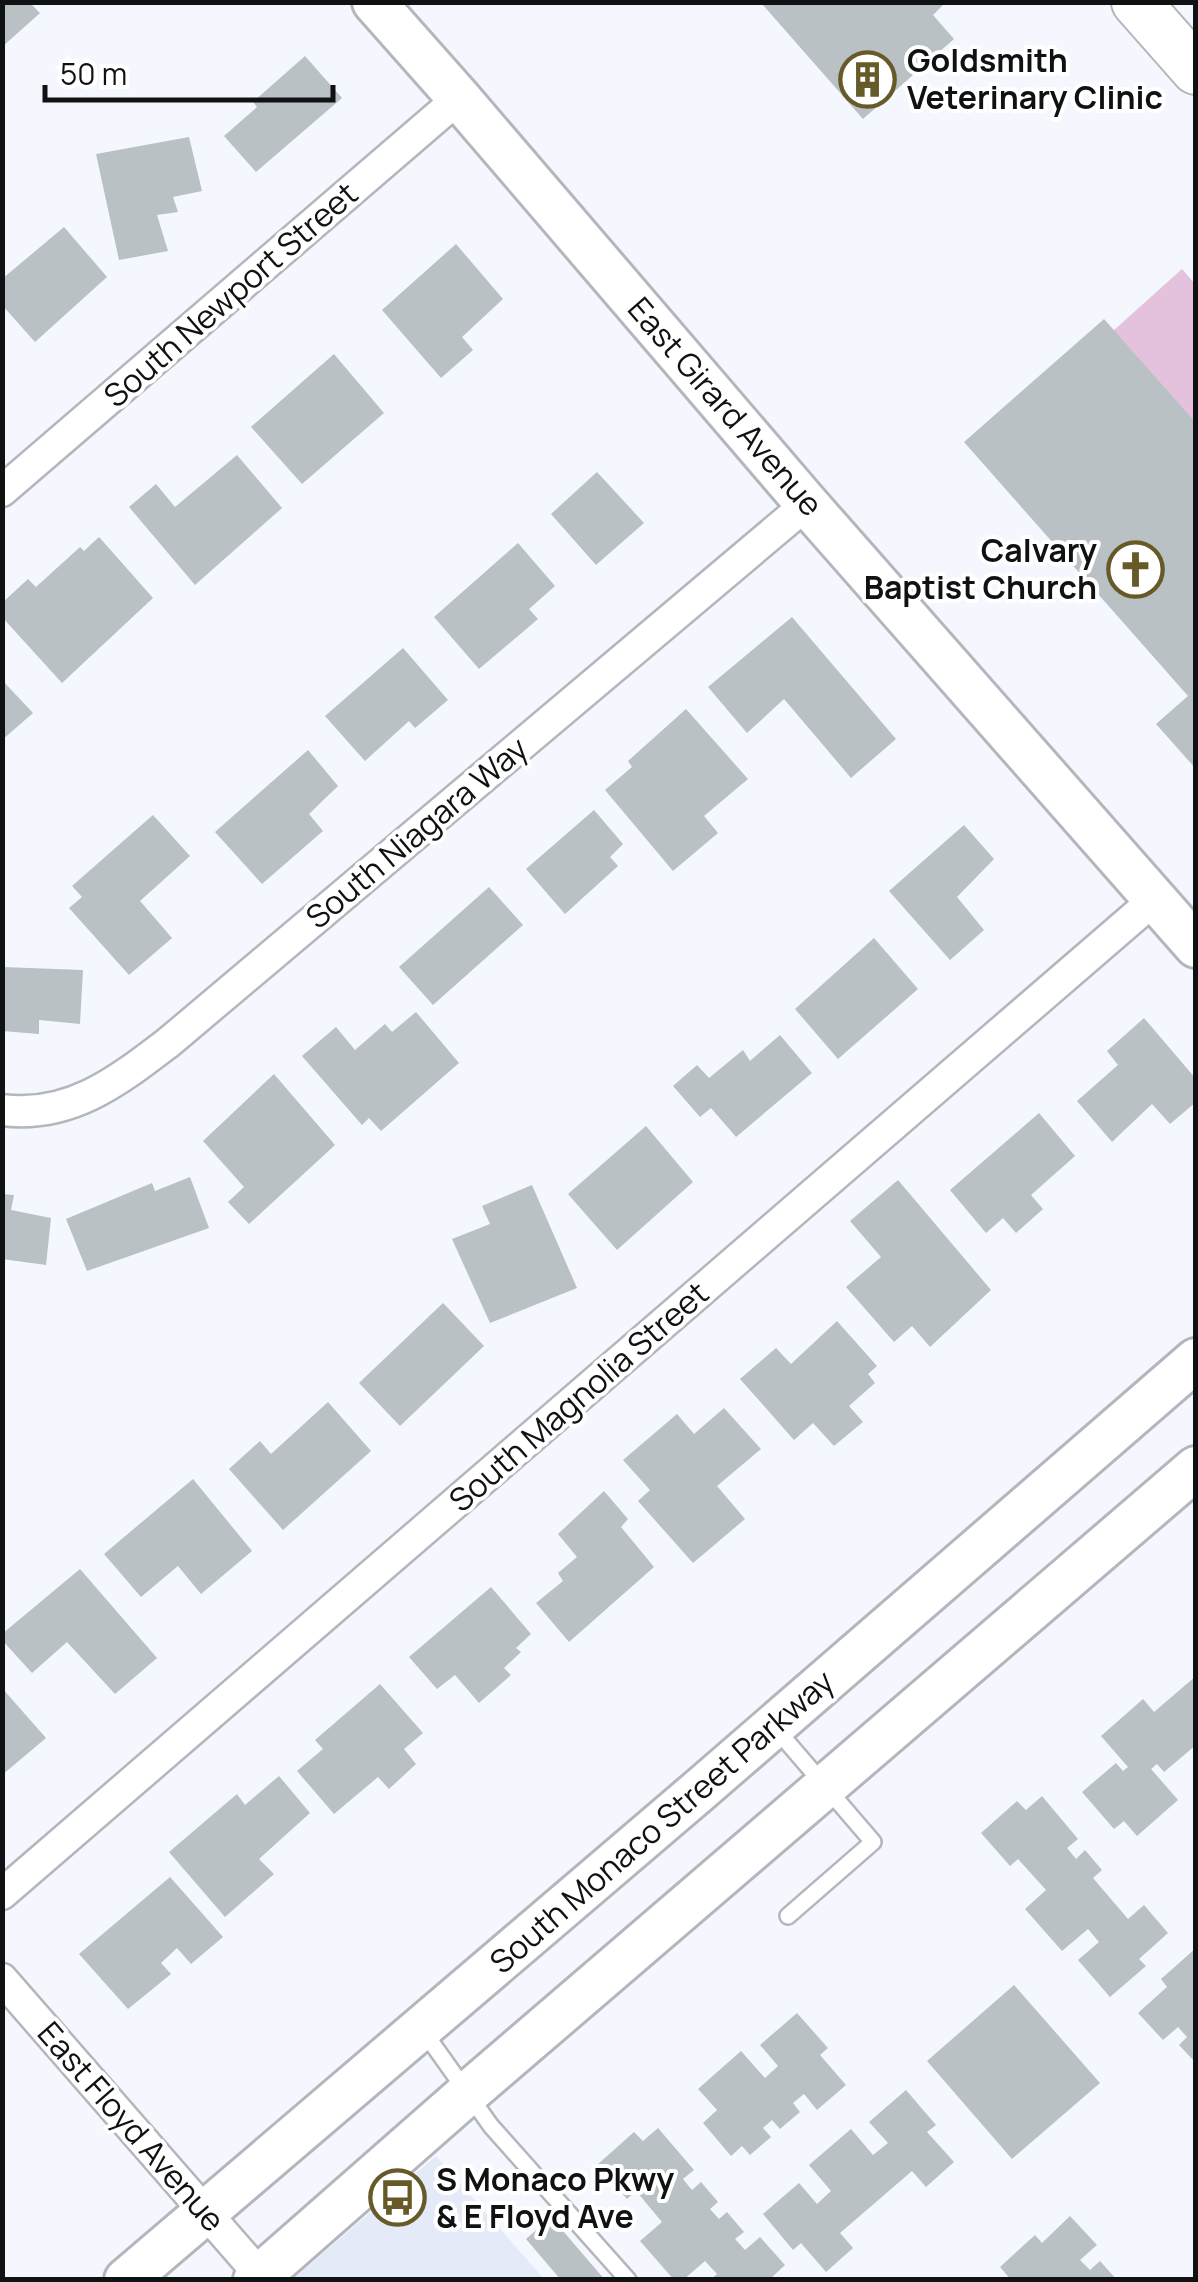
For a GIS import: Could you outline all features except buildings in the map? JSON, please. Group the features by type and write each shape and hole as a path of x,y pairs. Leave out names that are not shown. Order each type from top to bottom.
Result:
{"main road":[{"name":"East Girard Avenue","path":"374,2 807,504 1196,946"},
{"path":"1136,2 1196,70"},
{"name":"South Monaco Street Parkway","path":"126,2280 1196,1360"},
{"path":"258,2277 1196,1468"}],"street":[{"name":"South Newport Street","path":"2,491 459,98"},
{"name":"South Niagara Way","path":"2,1110 23,1113 72,1104 131,1072 807,504"},
{"name":"South Magnolia Street","path":"2,1894 1154,899"},
{"name":"East Floyd Avenue","path":"2,1980 258,2277"}],"lane":[{"path":"774,1726 874,1842 788,1916"},
{"path":"422,2028 491,2126 628,2280"}],"shaded area":[{"path":"1182,269 1195,284 1195,423 1113,331"},
{"path":"436,2156 544,2279 293,2279"}],"place":[{"name":"Goldsmith Veterinary Clinic","path":"868,79"},
{"name":"Calvary Baptist Church","path":"1136,569"},
{"name":"S Monaco Pkwy & E Floyd Ave","path":"397,2198"}]}
